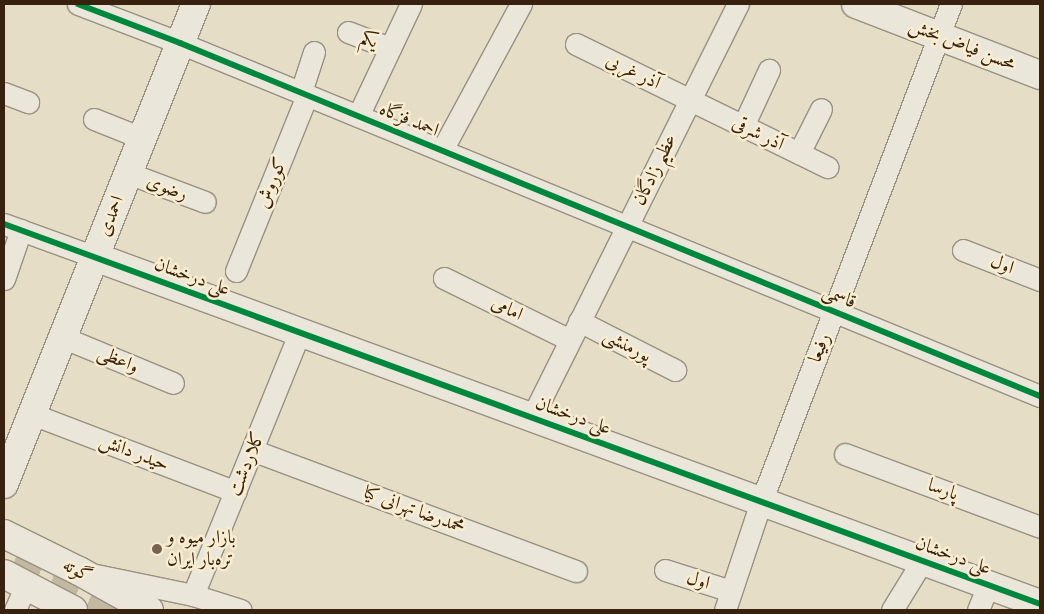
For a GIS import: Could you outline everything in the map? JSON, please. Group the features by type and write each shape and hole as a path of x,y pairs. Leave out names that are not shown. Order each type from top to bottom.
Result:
{"street":[{"name":"احمد فزگاه","path":"78,4 180,42 627,226"},
{"name":"احمدی","path":"4,484 196,4"},
{"path":"358,116 411,4"},
{"path":"442,150 521,4"},
{"name":"عظیم زادگان","path":"532,417 738,4"},
{"name":"محسن فیاض بخش","path":"856,4 1040,75"},
{"name":"رفیعا","path":"728,600 761,502 951,4"},
{"name":"یکم","path":"348,32 390,48"},
{"name":"آذر غربی","path":"576,44 690,100"},
{"path":"304,93 314,52"},
{"path":"742,126 769,70"},
{"path":"4,93 28,102"},
{"name":"کوروش","path":"236,270 304,93"},
{"name":"آذر شرقی","path":"690,100 827,167"},
{"path":"800,153 821,109"},
{"path":"94,119 142,138"},
{"name":"رضوی","path":"128,173 205,202"},
{"name":"قاسمی","path":"627,226 1040,396"},
{"path":"4,279 12,227 94,257"},
{"name":"اول","path":"963,250 1040,280"},
{"name":"علی درخشان","path":"94,257 1040,604"},
{"name":"امامی","path":"444,278 575,331"},
{"name":"پورمنشی","path":"575,331 675,370"},
{"name":"کلاردشت","path":"193,595 300,332"},
{"name":"واعظی","path":"62,337 173,383"},
{"name":"حیدر دانش","path":"32,414 236,492"},
{"name":"محمدرضا تهرانی کیا","path":"252,450 576,571"},
{"name":"پارسا","path":"845,454 1040,527"},
{"name":"گوته","path":"4,534 79,571 150,610"},
{"path":"892,610 922,560"},
{"name":"اول","path":"666,570 728,600"},
{"path":"79,571 193,595 241,610"},
{"path":"15,580 15,610"},
{"name":"گوته","path":"15,580 73,610"},
{"path":"978,610 988,585"}],"tunnel":[{"path":"12,567 120,610"}],"cycle path":[{"path":"78,4 180,43 1040,396"},
{"path":"4,224 1040,604"}],"place":[{"name":"بازار میوه و تره‌بار ایران","path":"157,549"}]}
